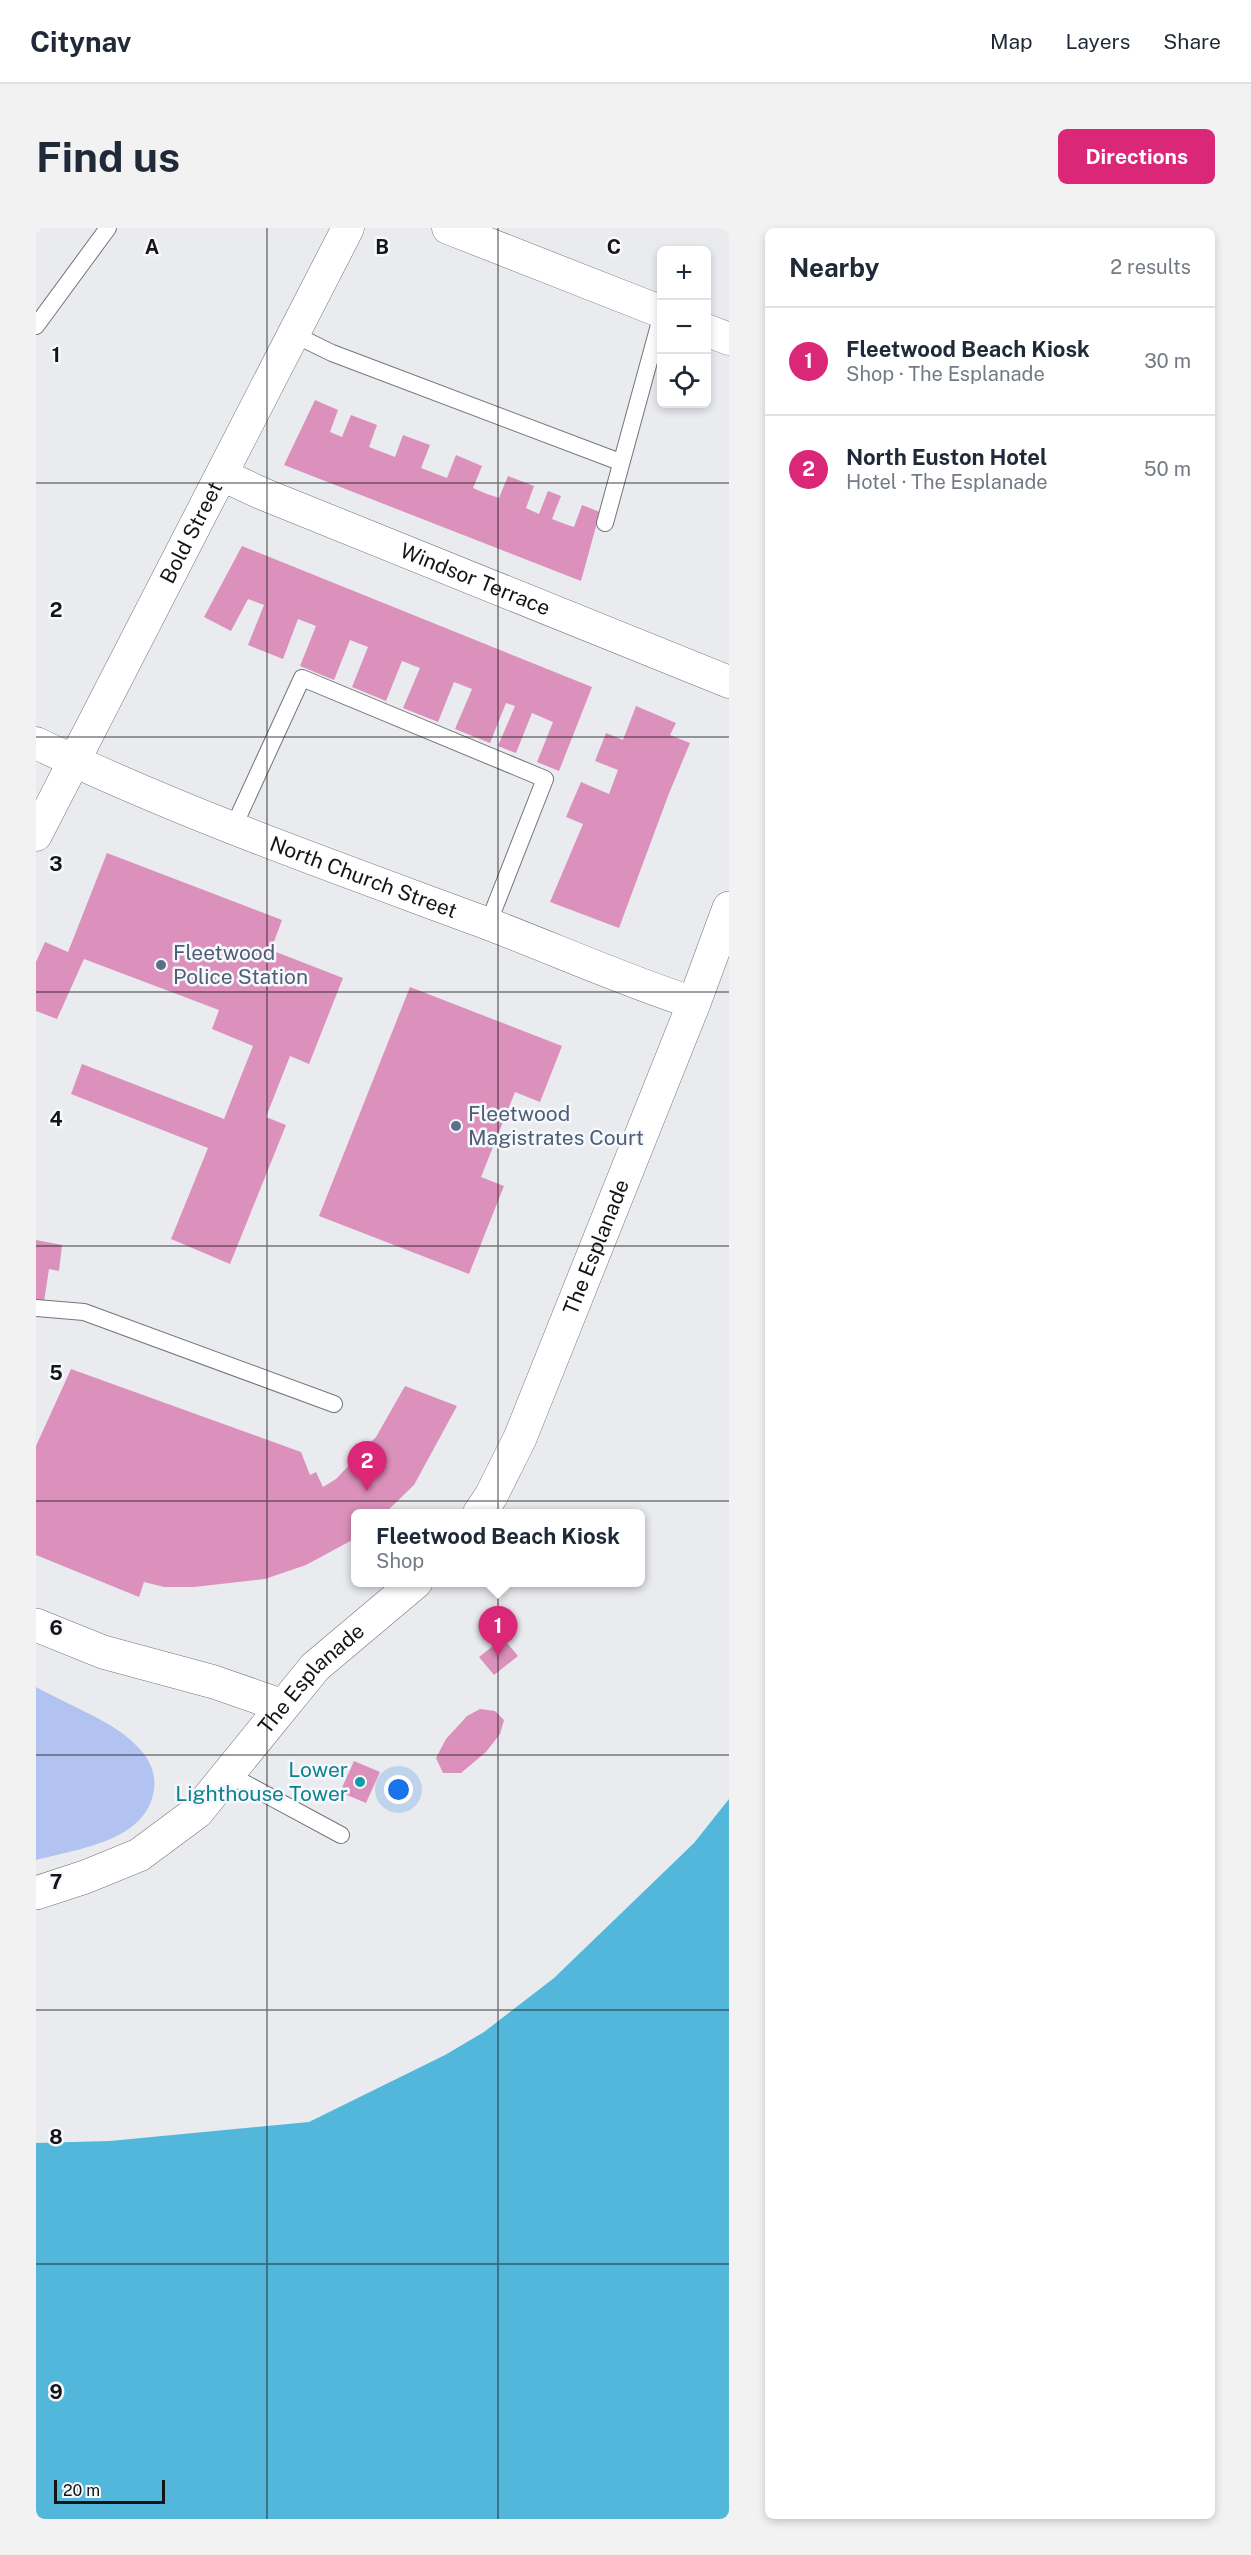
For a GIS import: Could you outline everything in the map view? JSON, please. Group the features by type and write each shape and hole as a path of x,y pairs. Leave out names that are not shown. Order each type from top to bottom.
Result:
{"street":[{"name":"Bold Street","path":"36,835 348,228"},
{"path":"448,228 657,311"},
{"path":"711,332 729,339"},
{"name":"Windsor Terrace","path":"222,475 263,494 729,682"},
{"name":"North Church Street","path":"36,743 73,761 233,828 488,924 650,989 694,1003"},
{"name":"The Esplanade","path":"482,1509 520,1438 694,1003 729,908"},
{"name":"The Esplanade","path":"36,1893 85,1877 139,1855 197,1812 315,1667 410,1587"},
{"path":"36,1625 103,1652 214,1682 283,1706"}],"lane":[{"path":"36,326 108,228"},
{"path":"605,523 657,331"},
{"path":"293,334 332,353 620,462"},
{"path":"233,828 302,678 545,779 488,924"},
{"path":"36,1308 84,1312 334,1404"},
{"path":"228,1774 341,1836"}],"shaded area":[{"path":"36,1687 122,1733 150,1764 154,1789 149,1807 139,1820 125,1831 90,1846 36,1860"},
{"path":"729,1799 729,2519 36,2519 36,2143 110,2141 309,2122 445,2055 484,2032 554,1978 694,1843"}],"building":[{"path":"315,400 338,410 330,432 342,437 351,415 377,425 369,447 395,457 403,435 430,445 421,468 447,478 456,455 482,466 473,488 487,494 499,498 508,476 534,486 526,508 539,514 548,491 561,496 552,519 574,527 582,505 600,512 581,581 284,465"},
{"path":"242,546 592,687 559,771 537,762 553,722 532,713 516,753 498,746 515,706 506,703 490,743 455,729 472,689 454,682 438,722 403,708 420,668 402,661 386,701 352,687 368,647 350,640 334,680 300,666 316,626 298,619 283,659 248,645 264,605 248,599 231,631 204,617"},
{"path":"636,706 676,723 670,735 690,743 619,928 550,902 583,824 566,817 581,782 609,794 618,770 595,761 606,733 623,740"},
{"path":"107,853 282,920 271,950 343,978 309,1064 290,1056 266,1117 286,1125 230,1264 171,1239 208,1148 71,1094 82,1064 224,1119 253,1046 212,1029 219,1010 84,959 57,1019 36,1011 36,962 45,942 68,952"},
{"path":"410,987 562,1046 540,1102 515,1092 481,1177 504,1186 469,1274 319,1216"},
{"path":"36,1240 62,1245 59,1271 49,1269 44,1302 36,1301"},
{"path":"71,1369 301,1452 310,1475 316,1472 323,1487 336,1479 376,1437 405,1386 457,1406 414,1485 389,1509 351,1509 351,1541 306,1565 265,1579 194,1587 164,1587 144,1582 139,1597 36,1555 36,1446"},
{"path":"503,1638 518,1656 494,1675 479,1657"},
{"path":"480,1709 495,1711 504,1720 500,1734 486,1752 461,1773 443,1773 436,1758 446,1739 467,1716"},
{"name":"Lower Lighthouse Tower","path":"354,1761 380,1772 366,1803 340,1792"}],"place":[{"name":"Fleetwood Police Station","path":"161,965"},
{"name":"Fleetwood Magistrates Court","path":"456,1126"},
{"name":"North Euston Hotel","path":"367,1491"},
{"name":"Fleetwood Beach Kiosk","path":"498,1656"},
{"name":"Lower Lighthouse Tower","path":"360,1782"}]}
